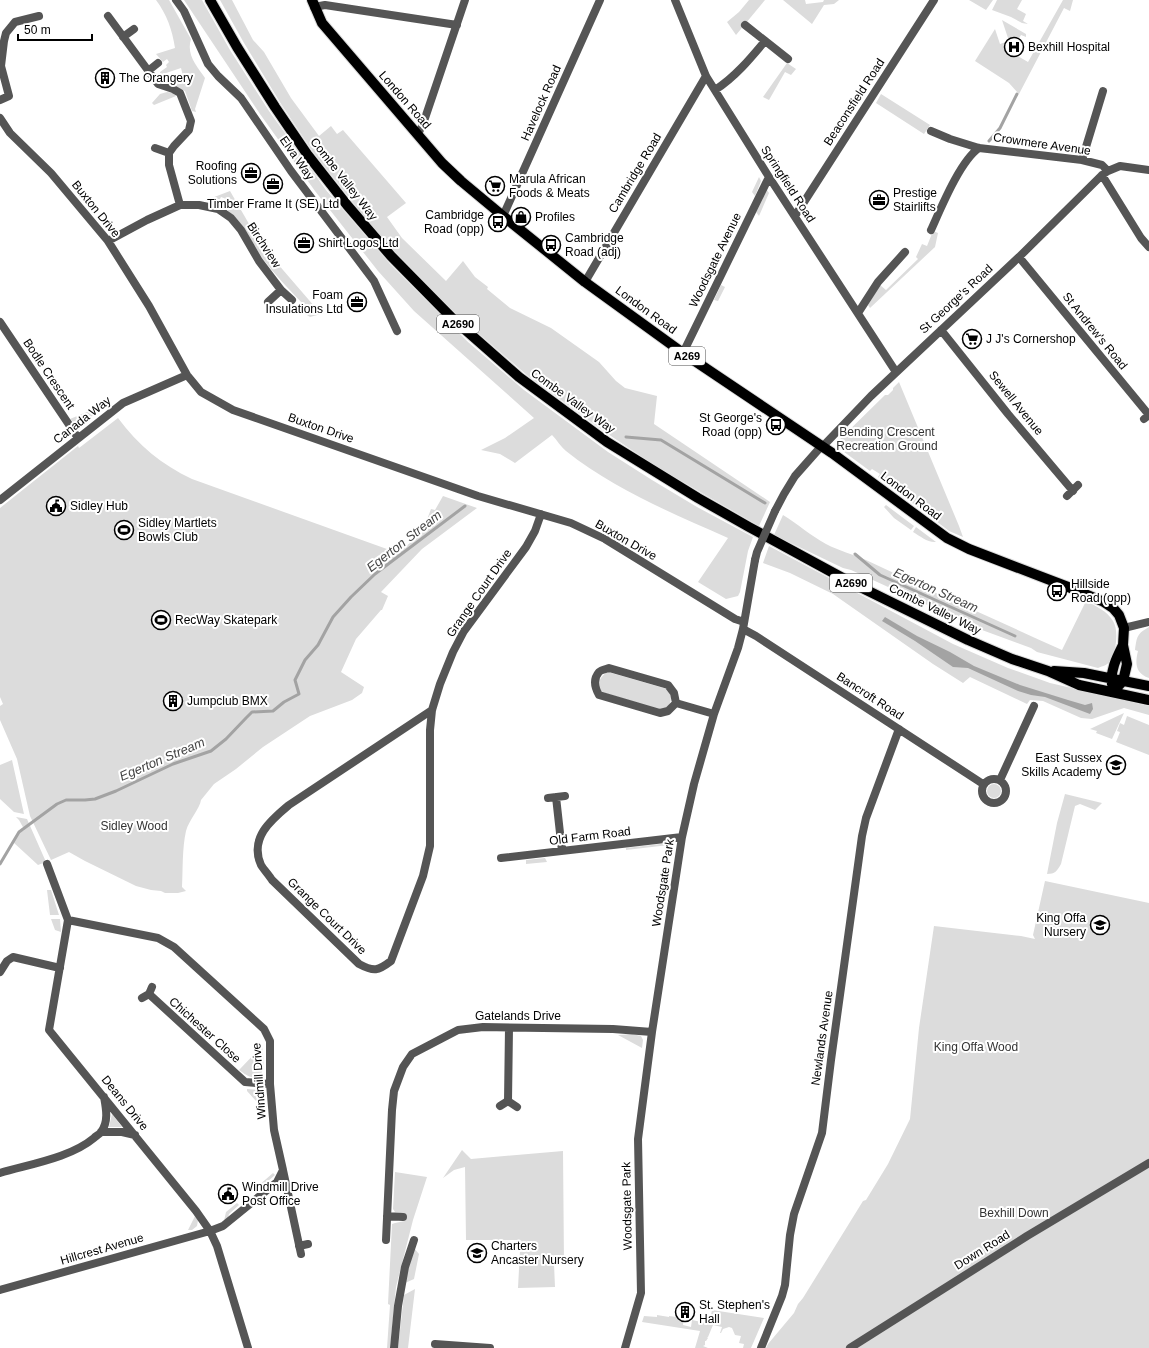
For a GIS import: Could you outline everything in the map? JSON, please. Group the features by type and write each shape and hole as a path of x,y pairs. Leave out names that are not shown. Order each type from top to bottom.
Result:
{"main road":[{"name":"Combe Valley Way","path":"210,0 237,47 275,107 307,154 347,206 391,256 452,318 519,377 607,442 698,498 850,582 968,640 1012,659 1048,670 1079,685 1149,700"},
{"name":"London Road","path":"313,4 322,23 442,163 456,177 585,282 683,353 821,446 947,538 969,549 1104,602 1113,608 1119,615 1124,628"},
{"path":"1113,692 1123,681 1127,664 1123,645 1124,628"},
{"path":"1113,692 1111,678 1116,660 1123,645"},
{"name":"Combe Valley Way","path":"1048,670 1084,673 1149,686"}],"street":[{"name":"Elva Way","path":"176,0 184,12 208,64 241,98 291,171 374,281 397,331"},
{"path":"417,134 422,127 465,0"},
{"name":"Havelock Road","path":"503,216 600,0"},
{"name":"Springfield Road","path":"675,0 706,76 769,177 896,372"},
{"name":"Beaconsfield Road","path":"795,216 934,0"},
{"path":"313,4 457,25"},
{"path":"0,100 9,96 1,66 6,33 15,22 39,16"},
{"path":"108,16 158,84 180,93 191,120 190,130 169,153 168,165 180,205"},
{"path":"745,25 788,59"},
{"path":"123,37 134,29"},
{"path":"715,90 733,77 746,64 765,40"},
{"path":"148,71 158,63"},
{"name":"Cambridge Road","path":"585,282 706,76"},
{"path":"1082,160 1103,91"},
{"name":"Buxton Drive","path":"0,118 10,134 51,173 108,241 149,306 187,375 201,392 233,410 478,496 571,523 605,540 744,626"},
{"name":"Crowmere Avenue","path":"931,131 979,148 1082,160 1102,165 1105,173"},
{"path":"154,148 169,153"},
{"path":"931,230 972,152 979,148"},
{"path":"1149,170 1120,166 1105,173 1141,238 1149,247"},
{"name":"St George's Road","path":"821,446 896,372 1105,173"},
{"name":"Woodsgate Avenue","path":"683,353 769,177"},
{"name":"Birchview","path":"108,241 147,220 180,205 199,205 218,209 231,218 241,230 259,261 281,290 292,300"},
{"path":"858,313 878,282 905,252"},
{"name":"St Andrew's Road","path":"1018,257 1149,415 1144,419"},
{"path":"268,302 281,290"},
{"name":"Bodle Crescent","path":"0,322 78,438"},
{"name":"Sewell Avenue","path":"941,330 1008,414 1073,490"},
{"name":"Canada Way","path":"0,500 123,403 187,375"},
{"name":"Woodsgate Park","path":"625,1348 641,1293 638,1139 652,1032 682,837 694,784 714,714 738,648 744,626 757,552 784,494 795,476 821,446"},
{"name":"Grange Court Drive","path":"432,710 289,805 275,817 262,832 259,840 259,857 262,866 272,880 359,964 369,970 383,968 391,961 423,876 430,846 430,730 432,710 440,684 453,652 464,631 526,547 541,514"},
{"path":"1124,628 1149,622"},
{"name":"Bancroft Road","path":"744,626 756,636 983,784"},
{"path":"609,668 668,685 674,693 676,703 668,711 660,713 599,695 595,689 595,680 599,672 609,668"},
{"path":"676,703 714,714"},
{"path":"1000,780 1034,706"},
{"name":"Newlands Avenue","path":"760,1348 782,1296 785,1284 790,1235 794,1214 822,1133 862,836 866,818 899,728"},
{"path":"991,779 1000,780 1005,786 1006,793 1001,801 990,803 985,800 982,795 983,784 991,779"},
{"path":"562,851 552,798 564,796"},
{"name":"Old Farm Road","path":"502,858 682,837"},
{"path":"47,864 68,920"},
{"name":"Deans Drive","path":"68,920 49,1030 104,1096 196,1211 210,1231 217,1246 248,1348"},
{"name":"Windmill Drive","path":"68,920 158,938 174,947 264,1029 270,1041 270,1084 274,1130 282,1170 300,1250 308,1244"},
{"path":"0,972 7,961 14,957 60,968"},
{"name":"Chichester Close","path":"147,993 245,1082 270,1084"},
{"name":"Gatelands Drive","path":"386,1240 394,1091 403,1067 412,1054 458,1030 483,1027 613,1029 652,1032"},
{"path":"508,1101 509,1028"},
{"path":"0,1173 67,1154 85,1145 101,1132 107,1113 104,1096"},
{"path":"500,1106 508,1101"},
{"path":"508,1101 517,1107"},
{"path":"101,1132 122,1132 135,1135"},
{"name":"Down Road","path":"850,1348 1027,1236 1149,1163"},
{"path":"210,1231 223,1226 277,1182 282,1170"},
{"path":"387,1216 403,1217"},
{"name":"Hillcrest Avenue","path":"0,1290 210,1231"},
{"path":"394,1348 398,1306 405,1267 414,1240"},
{"path":"435,1344 490,1348"}],"green space":[{"path":"156,0 169,0 191,39 191,55 205,78 195,109 196,112 192,111 185,91 170,85 184,80 181,68 160,75 160,72 167,67 166,65 169,62 167,59 163,62 156,54 175,48 168,22"},
{"path":"184,0 202,0 230,50 269,111 326,190 390,264 468,342 524,390 608,452 697,507 753,537 748,551 738,596 726,599 698,582 728,538 644,500 604,478 562,448 552,435 515,463 500,454 481,450 505,438 534,418 414,311 378,271 315,191 260,114"},
{"path":"220,0 232,0 253,40 264,52 291,98 319,136 331,126 337,134 343,130 406,203 387,217 402,238 446,281 463,261 475,277 488,287 487,289 510,308 551,328 599,362 616,381 625,388 657,396 654,424 770,502 759,526 657,467 602,430 528,376 457,315 396,253 370,224 313,152 281,104"},
{"path":"749,0 765,0 736,35 727,22 739,12"},
{"path":"783,0 805,0 806,4 823,2 824,0 839,0 834,4 824,5 812,24"},
{"path":"969,0 993,0 986,10"},
{"path":"997,0 1022,0 1017,9 1026,14 1023,21 1028,24 1022,23 992,10"},
{"path":"1063,0 1073,0 1070,11 1064,8 1019,94 1009,83 975,61 995,29 1000,44 1009,41 1002,20 1026,34 1026,37 1021,35 1011,52 1028,62"},
{"path":"787,63 796,69 791,75 785,72 769,100 763,97"},
{"path":"167,92 173,93 176,96 154,105 152,103 160,94"},
{"path":"881,94 930,125 924,134 876,103"},
{"path":"759,177 761,181 755,196 752,192"},
{"path":"767,190 769,193 759,216 756,212"},
{"path":"230,191 256,236 321,314 310,317 299,310 303,304 268,265 243,227 228,211 229,200 221,197 218,203 209,199"},
{"path":"933,231 938,233 935,247 870,308 868,305 880,285 886,290 918,259 916,257 922,244 927,246"},
{"path":"721,285 725,287 718,301 714,300"},
{"name":"Bending Crescent Recreation Ground","path":"899,382 963,537 949,531 878,477 880,474 872,469 870,471 836,446 836,443 885,395 888,395"},
{"path":"111,402 80,425 74,423 70,419"},
{"name":"Sidley Wood","path":"118,418 134,437 151,453 161,461 192,479 398,553 422,533 431,509 435,510 443,496 477,508 422,549 381,592 388,596 382,610 356,639 341,672 364,687 362,693 352,700 310,716 263,747 236,769 214,784 201,800 199,807 186,831 183,852 182,887 186,891 178,893 165,893 136,886 69,852 51,860 30,816 17,759 0,720 0,706 3,704 0,697 0,508 78,446 79,448"},
{"path":"886,505 914,526 911,530 894,518 884,507"},
{"path":"783,515 820,541 866,560 1062,650 1086,601 1111,617 1115,625 1116,635 1113,656 1108,663 1098,668 1037,652 1031,648 982,630 851,570 843,568 774,535"},
{"path":"916,527 936,542 927,540 913,532"},
{"path":"769,546 953,644 1008,668 1050,683 1149,706 1149,715 1124,708 1092,719 1081,718 1043,701 1030,700 1027,704 970,677 963,683 933,664 833,594 790,573 763,563"},
{"path":"1149,627 1149,678 1144,676 1137,667 1136,660 1138,651 1135,650 1138,636"},
{"path":"608,672 667,689 671,698 668,708 661,710 602,692 599,683 601,678"},
{"path":"1124,713 1112,739 1090,729"},
{"path":"1127,716 1149,725 1149,755 1116,742 1120,732 1117,731 1120,723 1124,725"},
{"path":"12,760 24,814 14,812 0,799 0,765"},
{"path":"991,784 997,784 1001,788 1001,794 997,798 991,798 987,794 987,788"},
{"path":"1065,794 1102,803 1095,810 1080,804 1075,806 1061,864 1056,872 1047,874 1057,823"},
{"path":"16,817 27,819 46,862 38,865 13,842 20,831 23,831 24,829"},
{"path":"669,843 669,845 626,850 626,848"},
{"path":"545,858 547,862 526,864 526,860"},
{"name":"Bexhill Down","path":"1045,881 1149,903 1149,1348 766,1348 794,1313 798,1304 863,1201 866,1200 888,1164 910,1119 919,1028 934,926 1035,939 1033,935"},
{"path":"47,890 51,890 59,915 50,915"},
{"path":"51,919 60,919 61,932 55,930"},
{"path":"632,1034 641,1036 643,1040 642,1048 618,1035"},
{"path":"262,1046 263,1066 260,1075 251,1077 239,1070"},
{"path":"247,1089 262,1091 263,1113 257,1102 247,1091"},
{"path":"112,1114 122,1127 109,1127"},
{"path":"462,1150 471,1159 563,1151 564,1264 554,1264 555,1287 518,1288 520,1250 519,1240 466,1240 465,1167 454,1170 443,1178"},
{"path":"395,1172 427,1177 413,1220 396,1287 390,1348 387,1348 390,1305 388,1304 392,1224 405,1221 406,1214 395,1212 393,1209"},
{"path":"273,1173 275,1175 260,1188 258,1186"},
{"path":"237,1203 239,1205 224,1221 226,1212"},
{"path":"195,1216 198,1220 197,1226 192,1230 188,1230"},
{"path":"414,1248 419,1254 414,1279 405,1283 408,1268"},
{"path":"415,1289 408,1348 398,1348 404,1295"},
{"path":"712,1310 764,1318 751,1348 743,1348 744,1344 739,1343 741,1336 735,1335 732,1328 729,1327 723,1329 720,1333 722,1327 713,1325 707,1337 708,1338 705,1341 705,1345 703,1346 708,1348 695,1348 700,1331 642,1322 644,1316 669,1316 684,1318 683,1325 691,1327 692,1320 706,1323 707,1320 710,1320"}],"shaded area":[{"path":"885,617 917,636 950,652 974,666 1020,685 1085,705 1092,703 1093,709 1090,714 1045,697 1018,691 968,668 953,667 882,621"}],"waterway":[{"path":"989,141 1000,128 1017,94"},
{"name":"Egerton Stream","path":"626,437 661,440 765,503"},
{"name":"Egerton Stream","path":"0,864 19,832 57,804 66,800 95,799 116,791 173,764 211,751 226,739 252,712 273,711 284,702 299,694 295,680 305,660 318,645 333,617 375,574 465,506"},
{"name":"Egerton Stream","path":"855,554 880,575 1015,636"}],"place":[{"name":"Bexhill Hospital","path":"1014,47"},
{"name":"The Orangery","path":"105,78"},
{"name":"Roofing Solutions","path":"251,173"},
{"name":"Timber Frame It (SE) Ltd","path":"273,184"},
{"name":"Marula African Foods & Meats","path":"495,186"},
{"name":"Prestige Stairlifts","path":"879,200"},
{"name":"Profiles","path":"521,217"},
{"name":"Cambridge Road (opp)","path":"498,222"},
{"name":"Shirt Logos Ltd","path":"304,243"},
{"name":"Cambridge Road (adj)","path":"551,245"},
{"name":"Foam Insulations Ltd","path":"357,302"},
{"name":"J J's Cornershop","path":"972,339"},
{"name":"St George's Road (opp)","path":"776,425"},
{"name":"Sidley Hub","path":"56,506"},
{"name":"Sidley Martlets Bowls Club","path":"124,530"},
{"name":"Hillside Road (opp)","path":"1057,591"},
{"name":"RecWay Skatepark","path":"161,620"},
{"name":"Jumpclub BMX","path":"173,701"},
{"name":"East Sussex Skills Academy","path":"1116,765"},
{"name":"King Offa Nursery","path":"1100,925"},
{"name":"Windmill Drive Post Office","path":"228,1194"},
{"name":"Charters Ancaster Nursery","path":"477,1253"},
{"name":"St. Stephen's Hall","path":"685,1312"}],"park label":[{"name":"King Offa Wood","path":"976,1047"}]}
